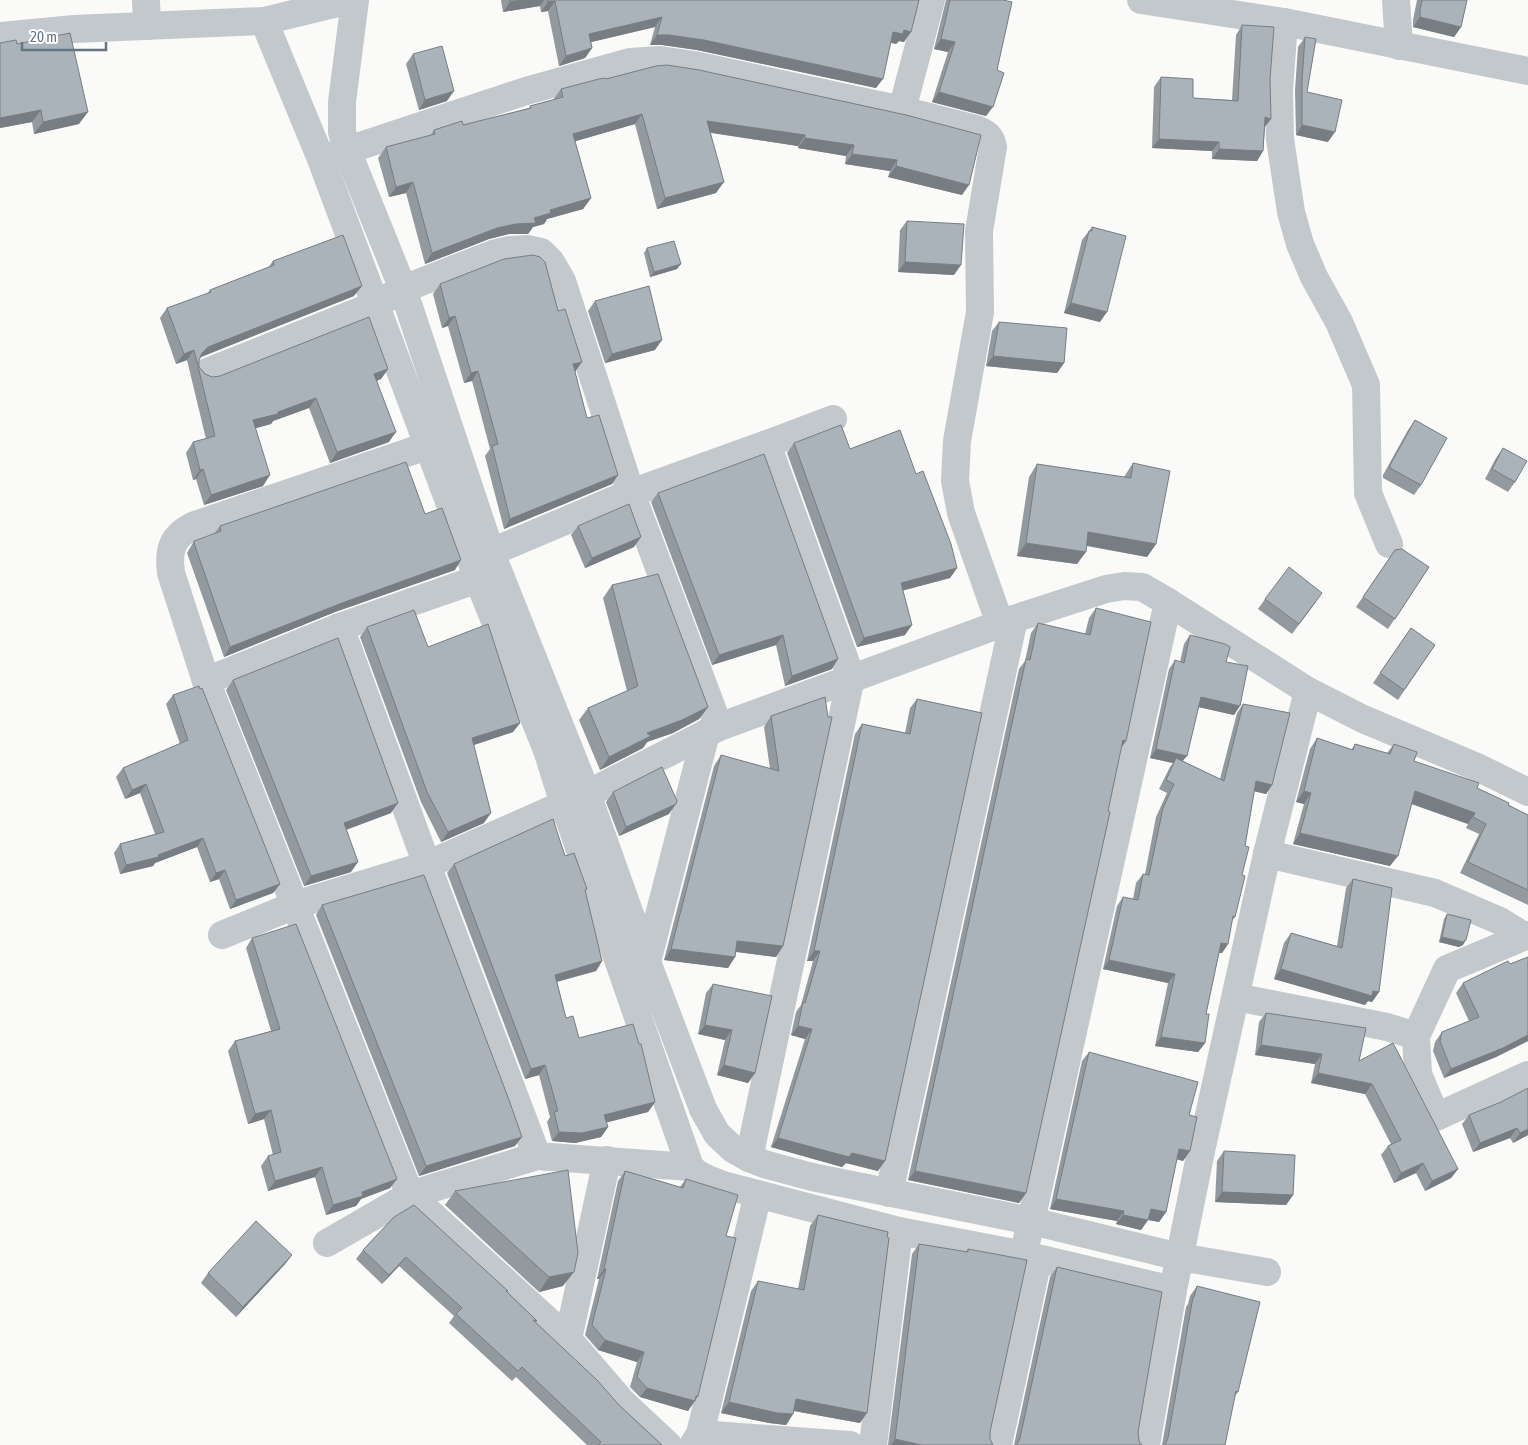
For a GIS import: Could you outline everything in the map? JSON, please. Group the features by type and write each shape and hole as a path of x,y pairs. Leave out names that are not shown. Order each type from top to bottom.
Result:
{"street":[{"path":"0,36 74,29 146,13 264,21 351,0"},
{"path":"355,0 342,102 342,132 347,150 403,289 480,564 546,750 575,799 648,962 703,1109 718,1134 733,1149 749,1158 812,1177 1031,1221 1180,1257 1267,1272"},
{"path":"902,110 931,0"},
{"path":"1141,0 1284,22 1528,71"},
{"path":"1396,0 1399,46"},
{"path":"264,21 321,159 427,446 480,564"},
{"path":"1284,22 1279,90 1280,129 1291,212 1300,244 1314,277 1339,322 1366,386 1368,493 1389,544"},
{"path":"321,159 526,90 630,62 660,60 694,65 902,110 976,129 986,134 992,140 993,147 979,231 980,312 957,441 955,481 961,513 1007,621 889,1193"},
{"path":"207,372 375,305 403,289 493,254 526,249 541,252 551,262 562,281 631,493 713,730 648,962"},
{"path":"206,680 340,628 631,493 832,419"},
{"path":"749,1158 851,677 767,444"},
{"path":"427,446 195,525 183,531 171,547 171,572 206,680 410,1195 568,1338 623,1403 668,1445"},
{"path":"222,935 295,905 427,865 575,799 713,730 851,677 1007,621 1106,589 1124,586 1142,587 1308,691 1363,719 1479,768 1528,792"},
{"path":"998,1445 1031,1257 1031,1221 1168,602"},
{"path":"340,628 536,1156"},
{"path":"1146,1445 1173,1290 1201,1151 1267,854 1308,691"},
{"path":"575,799 690,1167 696,1174 758,1194 899,1232 1031,1257 1173,1290"},
{"path":"1267,854 1436,893 1500,921 1526,935"},
{"path":"1526,935 1447,969 1416,1036 1418,1074 1436,1118 1528,1074"},
{"path":"1236,997 1387,1027 1416,1036"},
{"path":"327,1243 410,1195 536,1156 690,1167"},
{"path":"568,1338 607,1160"},
{"path":"758,1194 696,1439 850,1445"},
{"path":"873,1445 899,1232"}],"building":[{"path":"548,0 919,0 911,32 904,30 903,34 893,32 883,79 704,40 657,35 662,17 589,34 592,48 566,56 555,1 548,2"},
{"path":"950,0 1003,0 1012,2 997,70 1004,73 993,107 939,92 955,42 941,39"},
{"path":"1422,0 1467,0 1461,27 1420,17"},
{"path":"1242,25 1274,27 1270,79 1271,119 1265,117 1263,151 1219,149 1219,142 1159,139 1161,77 1193,79 1193,98 1238,101"},
{"path":"70,33 88,112 43,122 41,110 0,118 0,43 16,40 17,44"},
{"path":"1305,37 1316,39 1307,92 1342,100 1335,132 1302,125"},
{"path":"442,46 454,91 425,100 413,54"},
{"path":"667,65 699,70 906,115 981,135 969,185 896,166 897,160 852,154 854,145 805,138 805,135 707,121 724,182 665,198 642,114 573,134 591,198 550,210 551,213 534,218 536,223 516,224 497,228 432,253 413,182 396,187 386,147 435,134 434,130 462,121 463,125 531,108 530,106 563,97 561,89"},
{"path":"907,221 964,224 961,265 905,262"},
{"path":"1092,227 1126,236 1107,312 1071,303 1089,231 1092,231"},
{"path":"343,235 362,286 208,347 202,353 199,367 205,374 212,377 220,376 369,317 388,369 374,374 396,432 337,452 316,398 278,412 278,414 253,420 270,475 211,495 203,469 200,470 193,442 215,436 194,350 184,354 167,308 211,292 210,290 274,265 273,261"},
{"path":"674,241 681,264 654,272 647,248"},
{"path":"533,255 540,257 545,262 558,311 565,309 582,362 573,364 587,418 599,415 618,475 510,519 492,446 498,444 478,371 471,373 455,316 449,318 440,284 504,259"},
{"path":"649,286 662,340 612,354 595,301"},
{"path":"999,322 1067,328 1064,363 993,356"},
{"path":"1415,420 1447,438 1421,485 1390,468"},
{"path":"841,425 850,449 900,430 916,474 923,471 951,544 957,568 901,583 912,625 864,638 794,443"},
{"path":"1503,448 1527,461 1515,482 1492,469"},
{"path":"764,454 838,659 792,676 783,635 719,655 658,493"},
{"path":"406,462 425,514 442,508 461,560 342,603 230,647 194,541 221,531 220,526"},
{"path":"1133,463 1170,471 1156,544 1088,532 1086,552 1026,543 1037,464 1131,478"},
{"path":"629,504 641,537 592,558 578,526"},
{"path":"1402,549 1429,567 1395,619 1363,597 1395,550"},
{"path":"1289,567 1322,593 1299,624 1265,599"},
{"path":"658,574 708,707 682,720 647,733 651,736 609,757 588,708 638,686 612,585"},
{"path":"1096,608 1151,622 1126,741 1123,740 1108,811 1110,812 1026,1193 915,1171 1026,659 1030,660 1038,623 1090,635"},
{"path":"414,610 428,647 488,624 520,723 472,738 491,813 448,832 427,792 367,627"},
{"path":"1411,628 1435,645 1404,690 1380,673"},
{"path":"1190,635 1225,644 1230,647 1226,662 1248,666 1240,706 1201,697 1187,756 1156,749 1175,660 1184,663"},
{"path":"338,638 398,803 344,823 358,862 311,876 233,680"},
{"path":"199,686 200,689 202,688 280,884 236,900 225,870 216,873 203,838 158,855 159,857 126,865 120,844 164,832 146,784 132,790 123,768 188,740 173,695"},
{"path":"825,697 828,717 832,717 783,946 737,941 735,957 671,949 721,755 779,771 771,716"},
{"path":"917,699 982,713 885,1161 852,1153 849,1157 778,1138 812,1029 798,1026 803,1002 805,1003 820,951 814,951 862,724 910,734"},
{"path":"1243,704 1290,713 1272,785 1256,781 1245,846 1249,847 1242,875 1245,876 1235,917 1233,916 1228,944 1221,943 1206,1014 1209,1014 1205,1043 1161,1037 1175,974 1109,960 1123,897 1138,900 1143,874 1149,875 1163,808 1174,784 1166,780 1176,758 1224,781"},
{"path":"1317,738 1353,750 1355,744 1390,754 1394,744 1417,752 1414,761 1479,783 1477,788 1509,803 1508,805 1528,815 1528,890 1468,862 1486,824 1473,817 1475,813 1415,791 1398,856 1300,833 1311,793 1304,791"},
{"path":"662,767 677,801 676,804 626,827 613,792"},
{"path":"553,819 565,856 574,853 587,889 585,890 602,961 555,975 566,1018 573,1016 579,1038 633,1024 639,1044 641,1044 655,1102 604,1115 608,1127 582,1133 559,1132 554,1112 558,1111 545,1065 531,1069 454,864"},
{"path":"424,875 522,1137 426,1166 322,905"},
{"path":"1353,879 1392,888 1379,992 1373,991 1372,996 1281,969 1291,933 1342,948"},
{"path":"1447,914 1471,920 1466,940 1463,942 1442,937"},
{"path":"296,924 397,1179 362,1192 363,1196 333,1205 322,1167 275,1181 268,1156 281,1152 271,1110 255,1114 235,1041 280,1029 252,938"},
{"path":"1528,957 1528,1035 1503,1048 1451,1069 1440,1041 1442,1032 1479,1017 1463,983 1508,961 1510,964"},
{"path":"713,984 772,996 755,1073 724,1065 732,1030 705,1025"},
{"path":"1266,1013 1366,1028 1359,1061 1393,1043 1458,1169 1432,1181 1423,1163 1401,1173 1388,1146 1401,1140 1372,1084 1318,1073 1322,1054 1261,1045"},
{"path":"1089,1052 1198,1082 1189,1115 1197,1117 1190,1151 1179,1149 1166,1212 1151,1209 1148,1220 1123,1215 1124,1211 1056,1199"},
{"path":"1528,1088 1528,1129 1520,1133 1517,1128 1480,1143 1469,1115"},
{"path":"1224,1151 1295,1155 1293,1195 1222,1192"},
{"path":"568,1170 578,1253 574,1272 549,1277 455,1191"},
{"path":"625,1171 683,1188 686,1179 738,1195 726,1236 736,1238 698,1396 696,1396 695,1401 647,1388 637,1377 644,1352 605,1340 592,1325 606,1269 604,1269"},
{"path":"414,1205 508,1291 506,1291 537,1321 533,1320 662,1445 598,1445 601,1442 522,1367 518,1371 456,1314 462,1308 406,1257 389,1275 363,1250 394,1217"},
{"path":"818,1215 888,1232 887,1237 889,1238 867,1413 796,1399 793,1414 777,1413 729,1402 758,1281 804,1290"},
{"path":"256,1221 292,1255 243,1307 208,1273"},
{"path":"919,1244 968,1252 968,1249 1027,1260 990,1432 990,1439 993,1445 921,1445 895,1439"},
{"path":"1057,1267 1162,1292 1138,1432 1139,1441 1142,1445 1017,1445"},
{"path":"1197,1286 1260,1302 1238,1392 1236,1391 1225,1445 1165,1445 1168,1438 1193,1297"}]}
